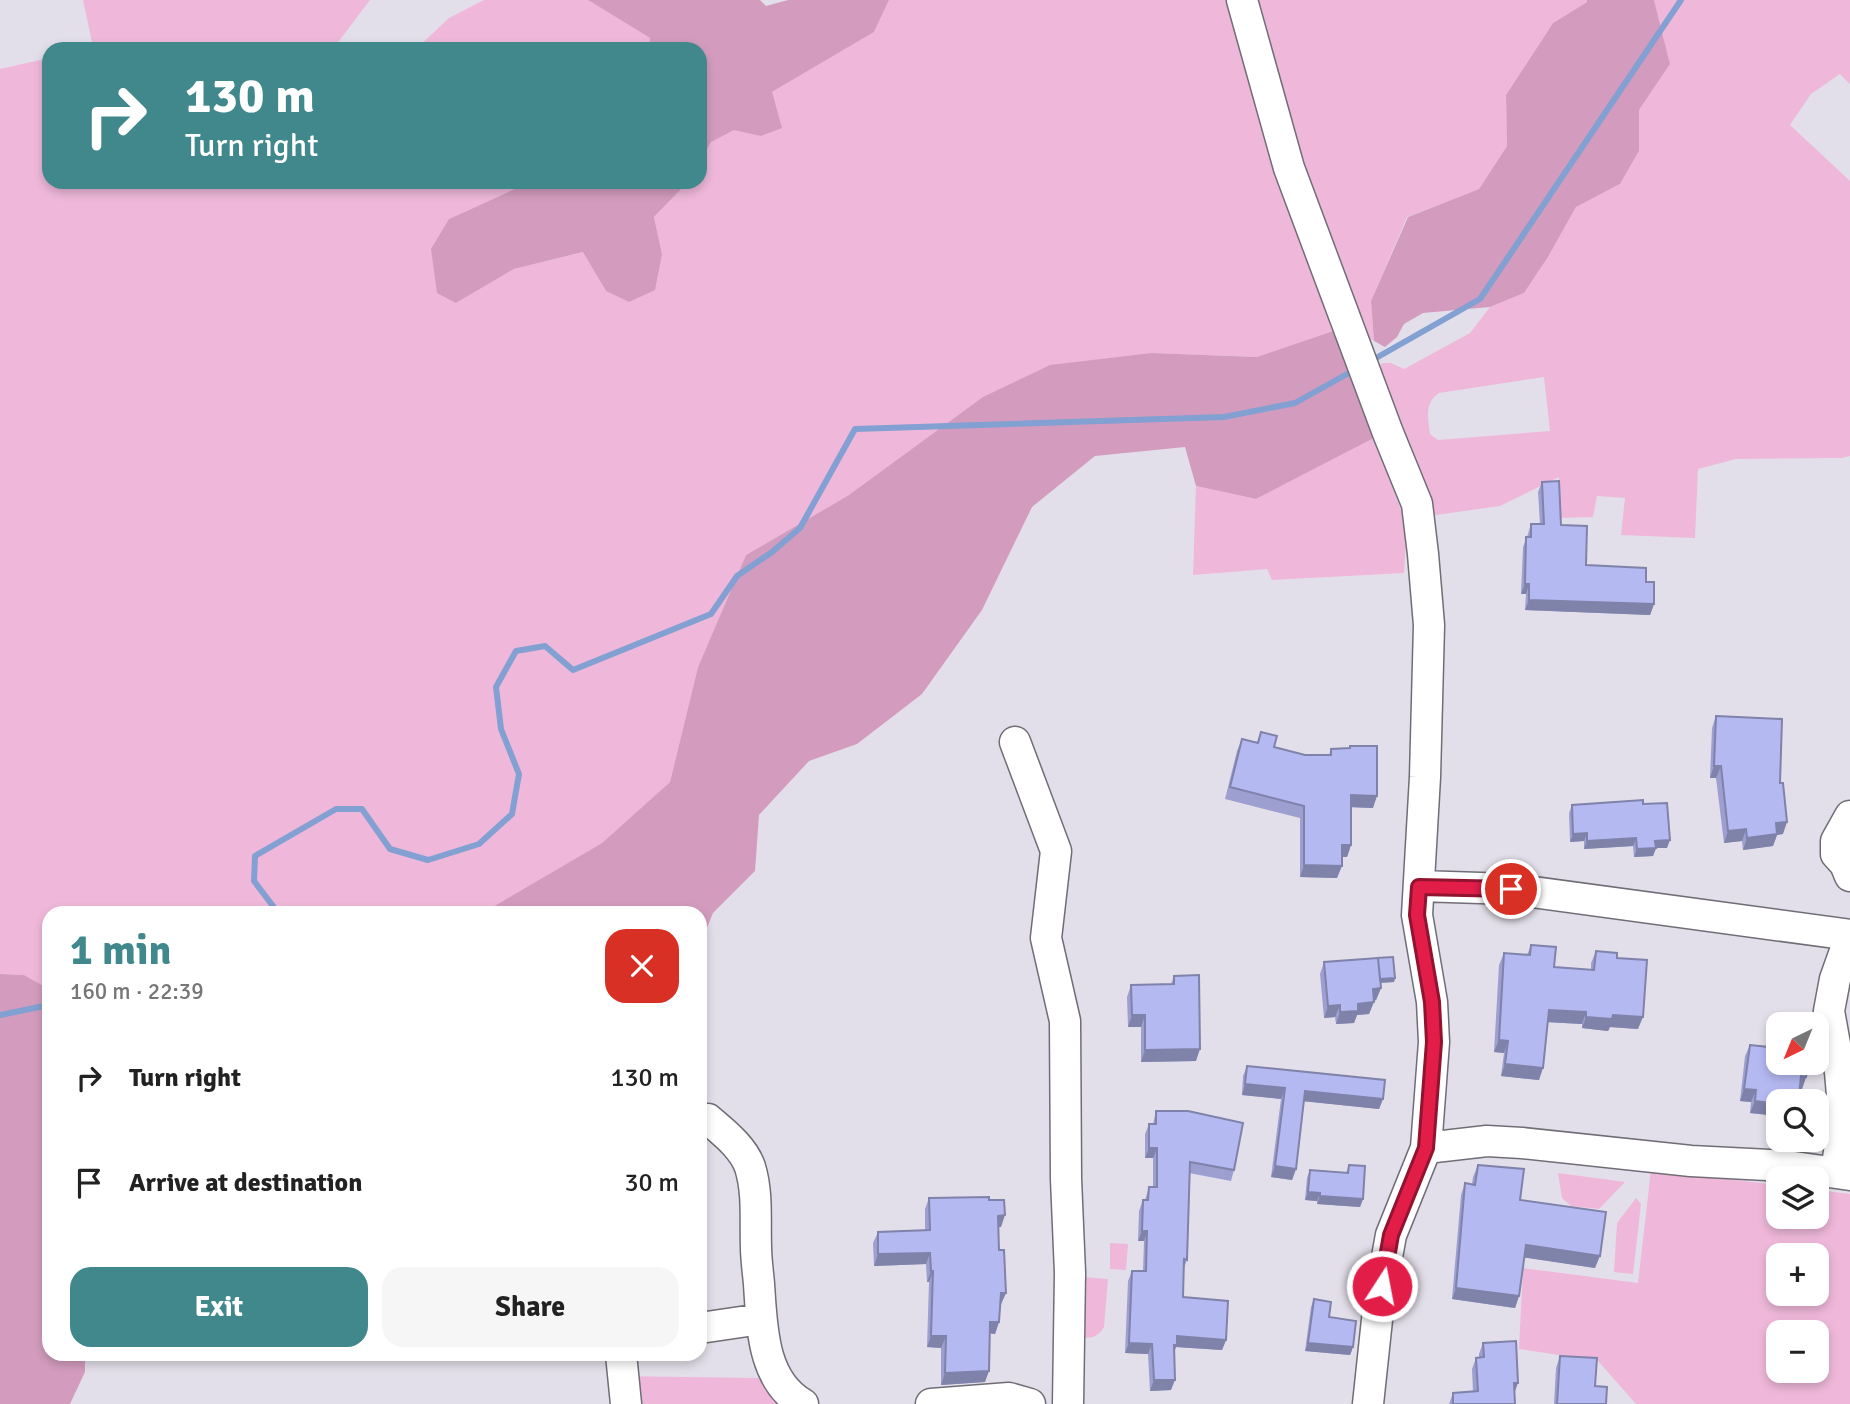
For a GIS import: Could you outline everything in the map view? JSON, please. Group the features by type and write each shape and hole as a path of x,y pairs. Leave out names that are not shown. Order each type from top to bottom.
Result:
{"street":[{"path":"1242,0 1289,168 1417,504 1423,554 1429,625 1417,915 1432,1002 1434,1042 1426,1148 1391,1235 1379,1301 1368,1404"},
{"path":"1015,742 1056,851 1046,938 1065,1021 1066,1179 1070,1273 1068,1404"},
{"path":"1850,816 1836,841 1836,854 1845,864 1850,876"},
{"path":"1419,887 1511,889 1850,936 1835,979 1829,1011 1840,1072 1844,1118 1843,1173 1787,1166 1691,1161 1522,1143 1487,1141 1426,1148"},
{"path":"708,1119 733,1140 750,1165 757,1211 755,1245 764,1346 783,1386 793,1398 803,1404"},
{"path":"707,1327 761,1319"},
{"path":"622,1361 626,1404"},
{"path":"931,1404 1009,1398 1030,1404"}],"shaded area":[{"path":"83,0 370,0 338,42 92,42"},
{"path":"484,0 588,0 650,38 649,42 423,42 449,18"},
{"path":"588,0 760,0 766,6 788,0 889,0 874,32 772,92 782,128 761,136 734,130 711,142 707,149 707,42 649,42 650,38"},
{"path":"889,0 1234,0 1336,330 1257,357 1152,353 849,495 746,555 698,667 670,782 602,843 494,906 42,906 42,985 24,975 0,974 0,69 42,60 42,189 515,189 449,219 456,303 514,269 584,252 606,291 662,254 654,217 681,189 707,189 707,148 716,137 733,130 761,136 772,92 874,32"},
{"path":"1255,0 1587,0 1553,23 1506,95 1507,146 1479,189 1407,217 1371,301 1374,341 1363,335 1303,174"},
{"path":"1587,0 1654,0 1670,64 1639,110 1639,151 1620,184 1576,207 1524,293 1490,307 1423,313 1404,324 1397,337 1385,347 1374,341 1371,301 1408,217 1479,189 1507,146 1506,95 1553,23"},
{"path":"1654,0 1850,0 1850,84 1840,74 1811,94 1790,125 1850,181 1850,456 1736,459 1698,469 1695,538 1621,535 1625,498 1597,496 1593,517 1558,518 1559,477 1500,506 1429,516 1376,373 1382,363 1391,363 1404,369 1470,333 1490,307 1524,293 1576,207 1620,184 1639,151 1639,110 1670,64","holes":["1544,377 1550,431 1438,440 1430,434 1429,406 1439,393"]},
{"path":"515,189 681,189 654,217 662,254 655,290 629,302 606,291 583,252 514,269 456,303 437,293 431,249 449,219"},
{"path":"1336,330 1374,438 1256,499 1196,486 1185,447 1095,456 1032,507 982,610 922,694 857,744 809,761 759,815 755,871 713,913 707,928 707,906 494,906 602,843 670,782 698,667 746,555 849,495 983,397 1050,365 1152,353 1257,357"},
{"path":"1374,438 1407,526 1404,573 1272,580 1267,569 1193,575 1196,486 1256,499"},
{"path":"0,974 24,975 42,985 42,1361 85,1361 85,1372 70,1404 0,1404"},
{"path":"1651,1170 1766,1184 1766,1229 1829,1229 1829,1191 1850,1194 1850,1404 1636,1404 1598,1361 1519,1349 1523,1268 1638,1283"},
{"path":"1558,1173 1625,1182 1599,1209 1571,1206 1562,1198"},
{"path":"1636,1198 1641,1204 1633,1274 1614,1272 1617,1223"},
{"path":"1110,1243 1128,1244 1126,1270 1110,1269"},
{"path":"1082,1277 1108,1279 1104,1327 1093,1337 1087,1338 1079,1338"},
{"path":"617,1376 759,1378 778,1404 617,1404"}],"building":[{"path":"1559,481 1561,525 1587,526 1586,565 1646,568 1646,582 1654,582 1654,604 1529,600 1529,584 1525,584 1526,537 1531,537 1531,524 1544,524 1542,482"},
{"path":"1716,716 1782,719 1780,783 1783,783 1787,822 1776,823 1777,834 1747,838 1746,829 1728,831 1721,766 1714,766"},
{"path":"1261,732 1277,736 1274,747 1305,755 1331,755 1331,749 1350,746 1377,746 1377,796 1351,795 1351,845 1342,845 1342,866 1304,865 1304,806 1230,787 1242,739 1258,743"},
{"path":"1643,800 1643,804 1667,803 1670,840 1655,841 1656,848 1637,849 1636,838 1587,841 1587,833 1573,834 1572,805"},
{"path":"1531,945 1556,947 1554,967 1594,970 1596,951 1617,953 1617,958 1647,960 1643,1017 1613,1015 1612,1019 1586,1017 1586,1012 1549,1010 1543,1068 1505,1064 1508,1041 1499,1040 1504,953 1530,955"},
{"path":"1393,957 1395,978 1380,979 1376,958"},
{"path":"1378,958 1381,988 1373,989 1374,1002 1358,1004 1358,1011 1340,1012 1340,1005 1328,1006 1324,962"},
{"path":"1199,975 1200,1049 1145,1050 1145,1015 1132,1015 1131,985 1174,984 1174,976"},
{"path":"1750,1045 1766,1047 1766,1075 1806,1075 1801,1076 1800,1089 1766,1089 1766,1102 1755,1101 1756,1090 1744,1089"},
{"path":"1247,1066 1385,1080 1383,1099 1305,1091 1296,1169 1275,1166 1285,1088 1245,1084"},
{"path":"1156,1111 1188,1111 1243,1123 1234,1170 1190,1162 1183,1297 1228,1301 1226,1340 1177,1336 1177,1345 1174,1345 1175,1380 1154,1380 1152,1344 1129,1343 1132,1271 1146,1271 1147,1231 1142,1231 1143,1200 1148,1200 1149,1187 1157,1187 1157,1148 1149,1148 1149,1124 1156,1124"},
{"path":"1349,1165 1365,1166 1363,1199 1320,1196 1320,1193 1308,1192 1310,1170 1348,1173"},
{"path":"1478,1165 1524,1169 1520,1200 1606,1212 1600,1256 1526,1245 1519,1296 1456,1288 1465,1183 1475,1185"},
{"path":"989,1197 989,1200 1004,1200 1005,1215 998,1216 999,1250 1004,1250 1006,1293 1001,1293 999,1322 990,1322 989,1371 945,1373 946,1336 931,1336 933,1271 930,1253 878,1254 878,1232 930,1230 929,1198"},
{"path":"1314,1299 1331,1302 1329,1317 1356,1321 1353,1347 1308,1343"},
{"path":"1516,1341 1518,1383 1514,1383 1515,1404 1453,1404 1453,1393 1478,1391 1476,1358 1484,1357 1483,1343"},
{"path":"1560,1356 1597,1358 1595,1386 1607,1387 1606,1404 1557,1404"}],"waterway":[{"path":"1369,362 1480,299 1681,0"},
{"path":"273,906 254,881 255,856 336,809 362,809 390,849 428,860 479,844 512,814 519,774 501,729 496,687 516,651 545,646 573,670 711,614 737,576 772,552 800,528 855,429 1224,417 1295,403 1356,369"},
{"path":"0,1015 42,1006"}],"route":[{"path":"1382,1286 1391,1235 1426,1148 1434,1042 1426,957 1417,915 1419,887 1511,889"}]}
